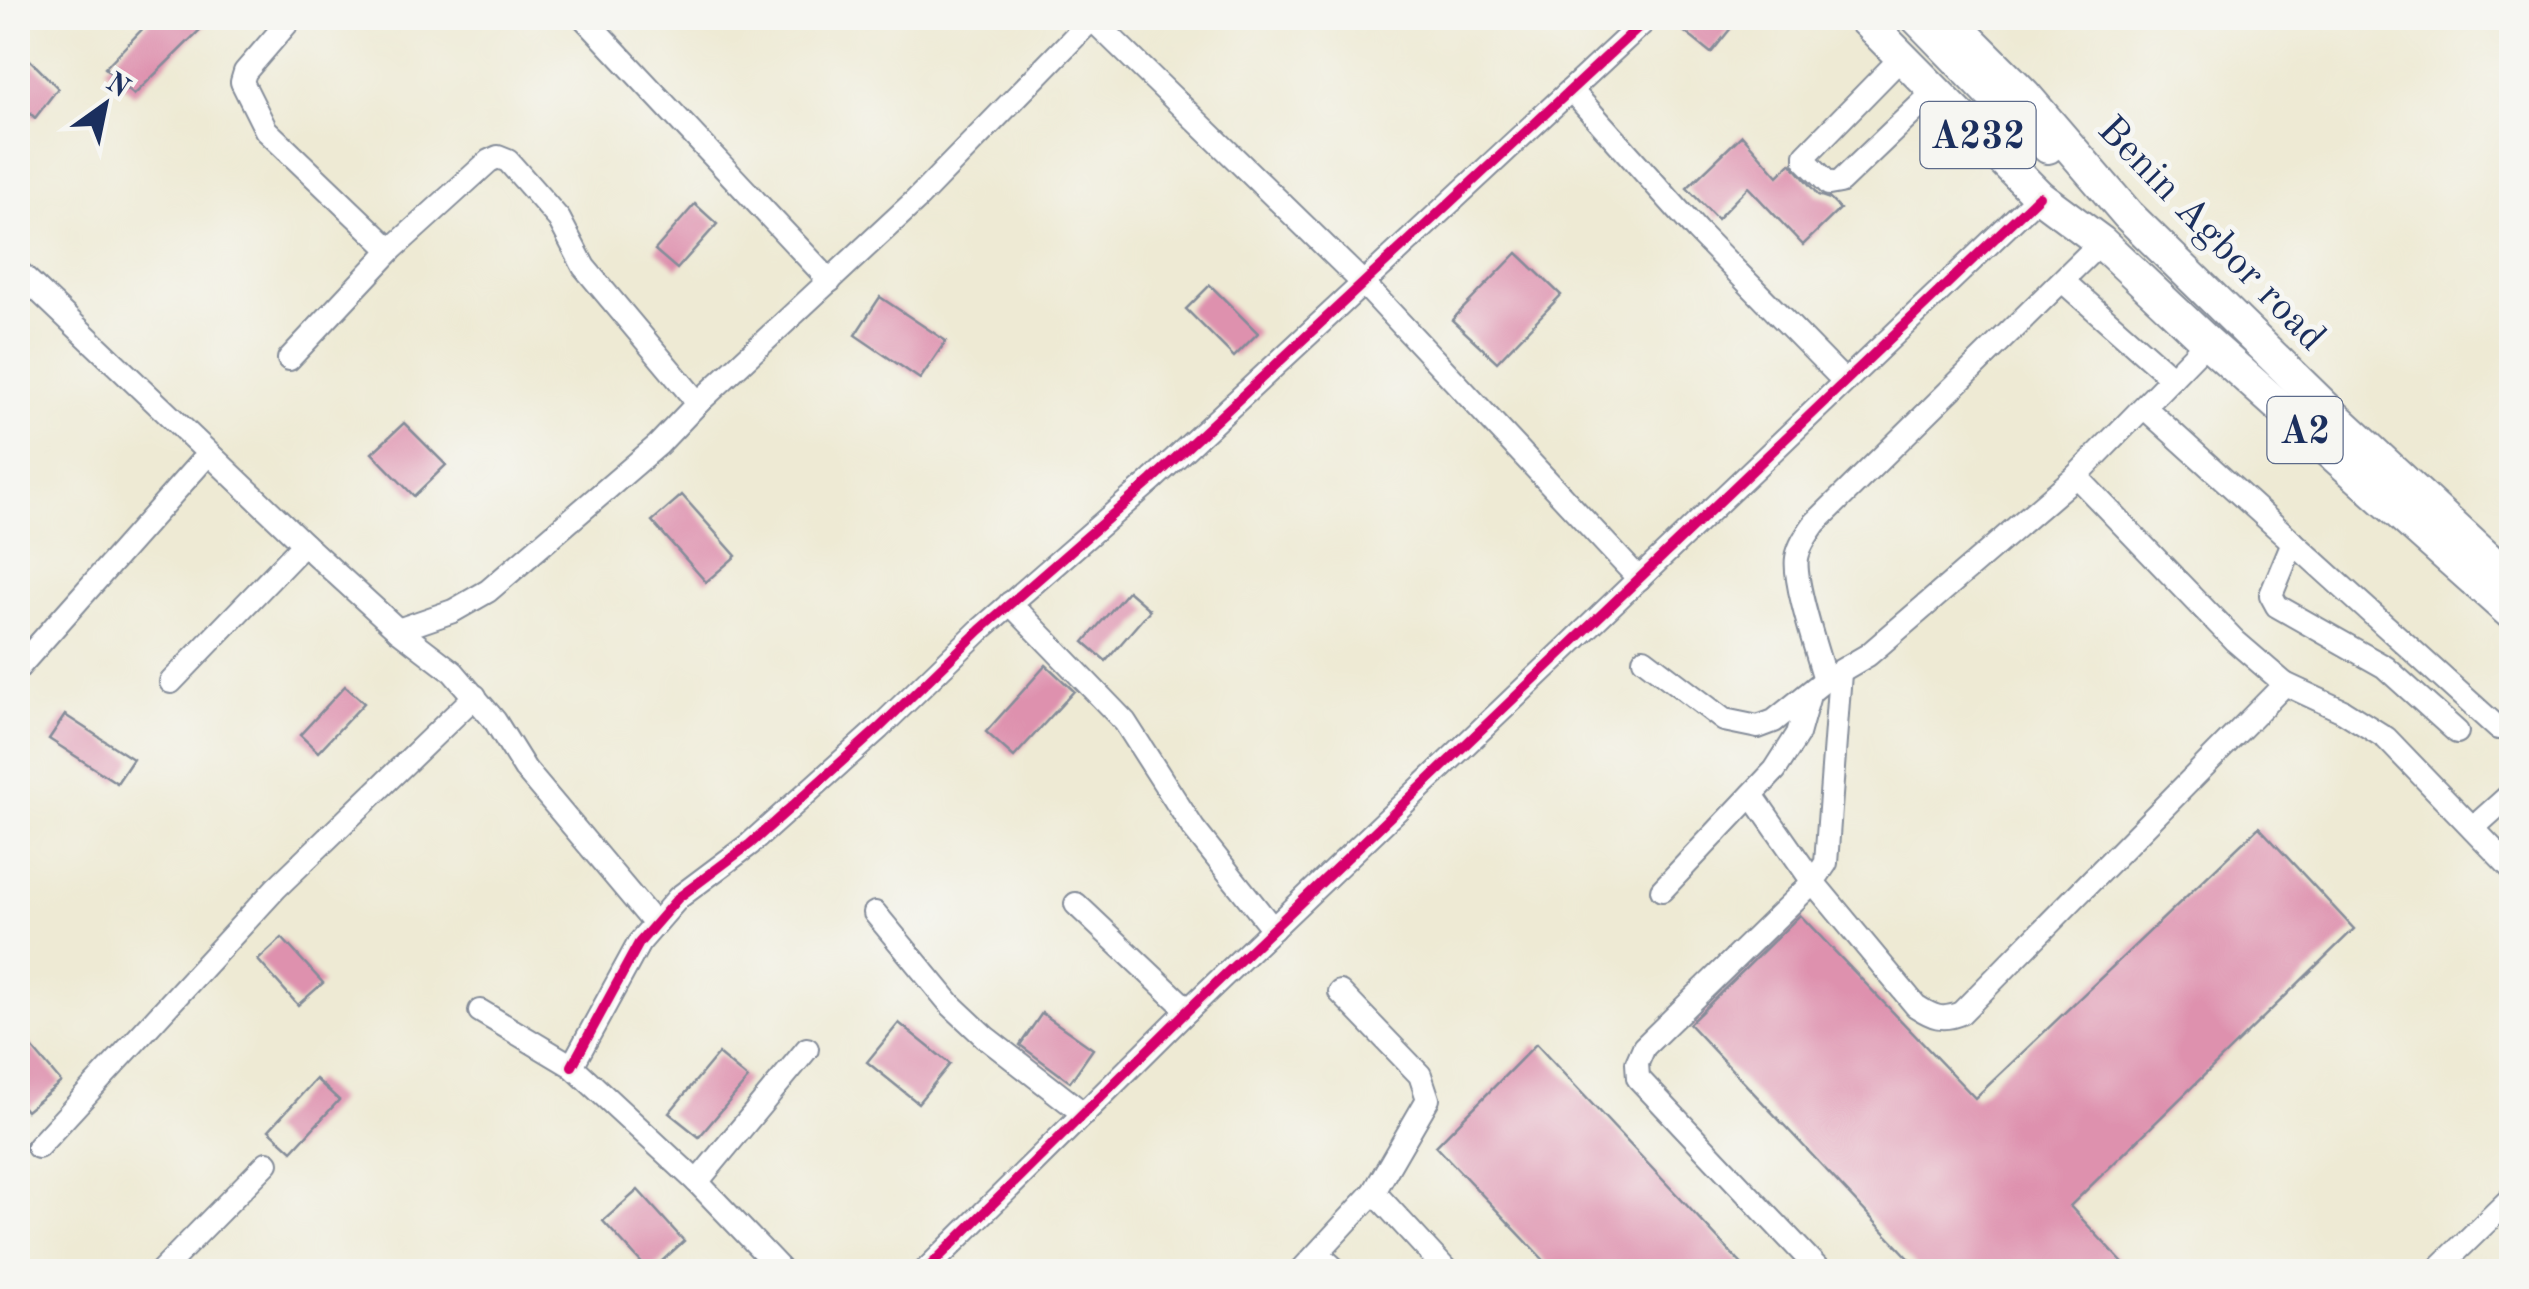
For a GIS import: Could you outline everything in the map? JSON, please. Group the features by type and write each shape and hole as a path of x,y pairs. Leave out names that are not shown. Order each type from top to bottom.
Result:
{"highway":[{"name":"Benin Agbor road","path":"1863,18 2039,196 2101,242 2207,342 2512,614"},
{"name":"A2","path":"1888,18 2101,242"},
{"name":"A2","path":"1917,18 2016,119 2128,214"},
{"name":"Benin Agbor road","path":"1948,18 2024,94 2128,214 2333,415 2512,581"}],"street":[{"path":"584,18 830,281"},
{"path":"398,630 453,612 488,592 658,445 916,200 1092,18 1363,283 1639,579"},
{"path":"572,1066 639,942 678,898 750,844 850,754 1010,604 1152,480 1648,18"},
{"path":"289,19 244,72 242,82 266,130 391,250"},
{"path":"1901,58 1806,155 1806,162 1829,184 1840,182 1934,91"},
{"path":"1571,90 1697,231 1844,381"},
{"path":"288,359 391,250 498,157 508,161 559,220 584,267 698,403"},
{"path":"924,1272 1188,1010 2039,196"},
{"path":"1821,1272 1638,1078 1637,1063 1644,1048 1813,882 1826,864 1830,847 1831,766 1825,682 1796,559 1805,538 1815,523 2101,242"},
{"path":"18,271 304,544 398,630 453,672 476,696 525,769 655,924"},
{"path":"2064,282 2172,378"},
{"path":"1644,659 1710,712 1741,726 1774,721 1868,655 2076,476 2207,342"},
{"path":"2144,407 2498,728"},
{"path":"18,668 208,454"},
{"path":"2076,476 2235,641 2286,684 2386,738 2512,869"},
{"path":"2293,542 2271,596 2278,606 2385,667 2458,732"},
{"path":"171,682 304,544"},
{"path":"1010,604 1125,722 1193,828 1272,929"},
{"path":"1662,890 1788,753 1825,682"},
{"path":"1752,794 1813,882 1916,1006 1934,1017 1948,1018 1961,1013 2286,684"},
{"path":"38,1147 276,888 476,696"},
{"path":"2474,828 2512,793"},
{"path":"1076,904 1188,1010"},
{"path":"876,913 959,1013 1084,1114"},
{"path":"1300,1272 1374,1192 1428,1100 1420,1075 1340,992"},
{"path":"480,1010 572,1066 697,1182 782,1272"},
{"path":"697,1182 807,1049"},
{"path":"160,1272 267,1162"},
{"path":"1374,1192 1448,1272"},
{"path":"2435,1272 2512,1196"},
{"path":"1318,1254 1338,1272"}],"building":[{"path":"153,18 212,18 134,95 105,68"},
{"path":"1690,18 1739,18 1711,53 1681,29"},
{"path":"18,48 58,88 35,118 18,101"},
{"path":"1742,135 1778,176 1791,163 1818,195 1830,199 1840,209 1803,245 1748,187 1717,219 1687,188"},
{"path":"695,204 717,224 677,269 655,250"},
{"path":"1517,253 1561,295 1497,362 1452,320"},
{"path":"1210,285 1258,333 1234,357 1186,309"},
{"path":"880,297 946,341 920,379 855,335"},
{"path":"404,423 446,465 414,496 372,453"},
{"path":"682,495 736,556 706,582 652,521"},
{"path":"1128,591 1150,610 1106,661 1084,642"},
{"path":"1046,665 1074,691 1014,757 986,732"},
{"path":"345,686 364,703 318,752 300,735"},
{"path":"65,715 133,759 117,783 49,739"},
{"path":"2259,827 2354,929 2070,1206 2131,1272 1922,1272 1689,1024 1800,915 1975,1098"},
{"path":"282,938 323,983 298,1005 258,960"},
{"path":"1042,1013 1093,1049 1070,1082 1020,1045"},
{"path":"899,1023 950,1064 918,1103 867,1062"},
{"path":"18,1031 61,1082 26,1111 18,1101"},
{"path":"1536,1044 1749,1272 1555,1272 1436,1146"},
{"path":"718,1054 748,1079 699,1137 669,1113"},
{"path":"316,1079 339,1100 292,1151 269,1130"},
{"path":"638,1190 684,1241 650,1272 603,1221"}],"cycle path":[{"path":"572,1066 639,943 678,898 750,844 879,728 980,630 1152,480 1648,18"},
{"path":"924,1272 1188,1010 2039,196"}]}
